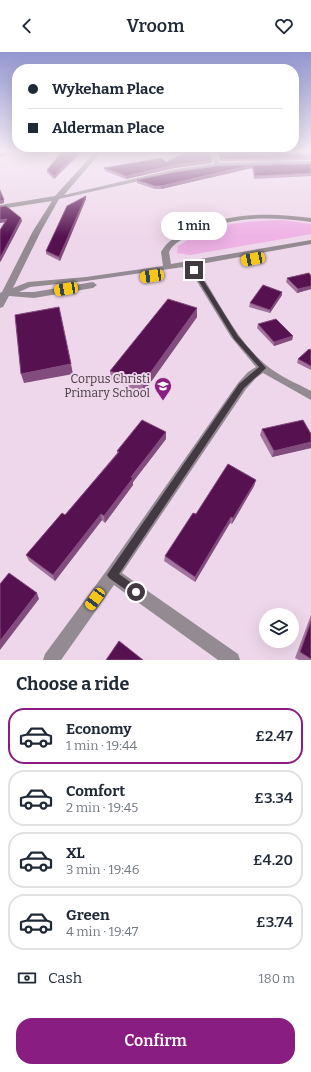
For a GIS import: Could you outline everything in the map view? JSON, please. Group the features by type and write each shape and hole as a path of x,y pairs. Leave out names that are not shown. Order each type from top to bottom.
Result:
{"street":[{"path":"0,305 2,294 37,231 57,198 73,180"},
{"path":"0,207 57,198 134,180"},
{"path":"167,267 165,252 166,248 181,237 214,223 238,217 267,215 311,220"},
{"path":"2,294 28,286 167,267 311,242"},
{"path":"2,294 34,295 194,270 311,247"},
{"path":"194,270 236,337 263,368 311,396"},
{"path":"52,660 242,386 252,375 263,368"},
{"path":"112,575 232,660"}],"shaded area":[{"path":"282,220 311,224 311,234 190,255 177,253 178,246 198,234 214,228 243,222"}],"building":[{"path":"138,180 185,180 161,186 155,186"},
{"path":"0,190 4,200 0,201"},
{"path":"86,196 59,257 46,251 67,206"},
{"path":"6,206 21,218 0,258 0,230 7,219 0,220 0,207"},
{"path":"309,273 311,276 311,286 298,289 287,278"},
{"path":"263,285 282,292 270,310 250,303"},
{"path":"168,299 197,308 143,383 110,371"},
{"path":"59,307 71,364 21,374 15,315"},
{"path":"276,319 293,336 274,342 258,324"},
{"path":"309,349 311,350 311,366 298,359"},
{"path":"142,420 166,432 131,477 133,478 104,516 101,514 53,575 26,555 62,513 65,515 119,452 117,451"},
{"path":"303,420 311,434 311,442 274,451 262,429"},
{"path":"228,464 256,480 233,518 231,517 195,577 165,556 193,513 196,514"},
{"path":"9,573 37,593 0,641 0,584"},
{"path":"311,621 311,659 300,652"},
{"path":"119,641 143,660 106,660"}],"place":[{"name":"Corpus Christi Primary School","path":"163,401"}],"route":[{"path":"136,592 112,575 242,386 252,375 263,368 236,337 194,270"}]}
